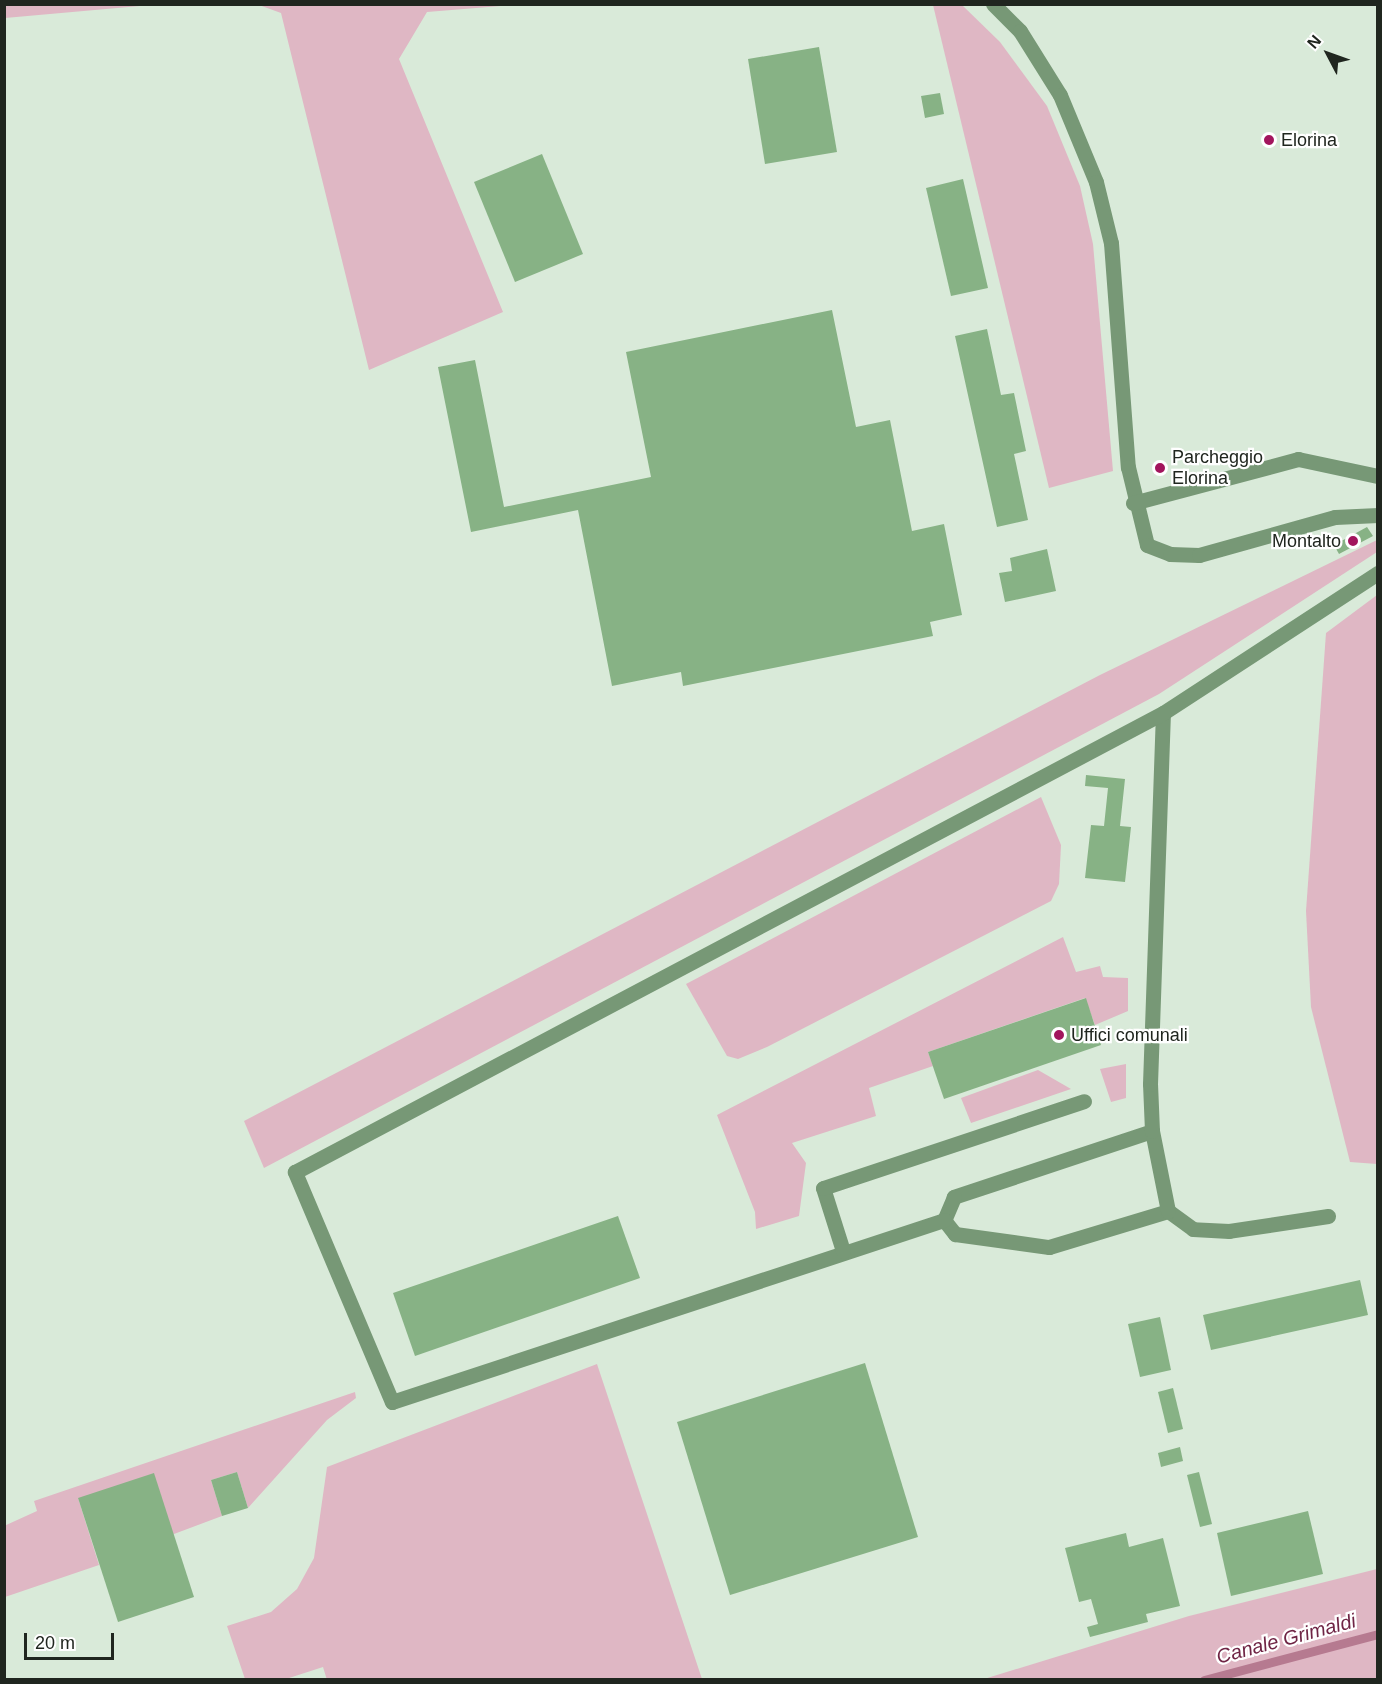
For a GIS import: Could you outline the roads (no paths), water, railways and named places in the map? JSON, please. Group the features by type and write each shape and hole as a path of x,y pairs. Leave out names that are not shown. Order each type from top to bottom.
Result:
{"street":[{"path":"993,4 1020,31 1060,94 1096,182 1111,243 1133,503 1147,545 1170,555 1199,555 1335,517 1377,515"},
{"path":"1133,503 1298,459 1377,476"},
{"path":"1152,1131 954,1197 944,1220 843,1251 392,1402 295,1172 1163,713 1377,573"},
{"path":"1163,713 1152,1131 1168,1211 1192,1229 1229,1231 1328,1216"},
{"path":"843,1251 823,1188 1084,1101"},
{"path":"944,1220 955,1234 1049,1247 1168,1211"}],"waterway":[{"name":"Canale Grimaldi","path":"1204,1680 1378,1634"}],"place":[{"name":"Elorina","path":"1269,140"},
{"name":"Parcheggio Elorina","path":"1160,468"},
{"name":"Montalto","path":"1353,541"},
{"name":"Uffici comunali","path":"1059,1035"}]}
